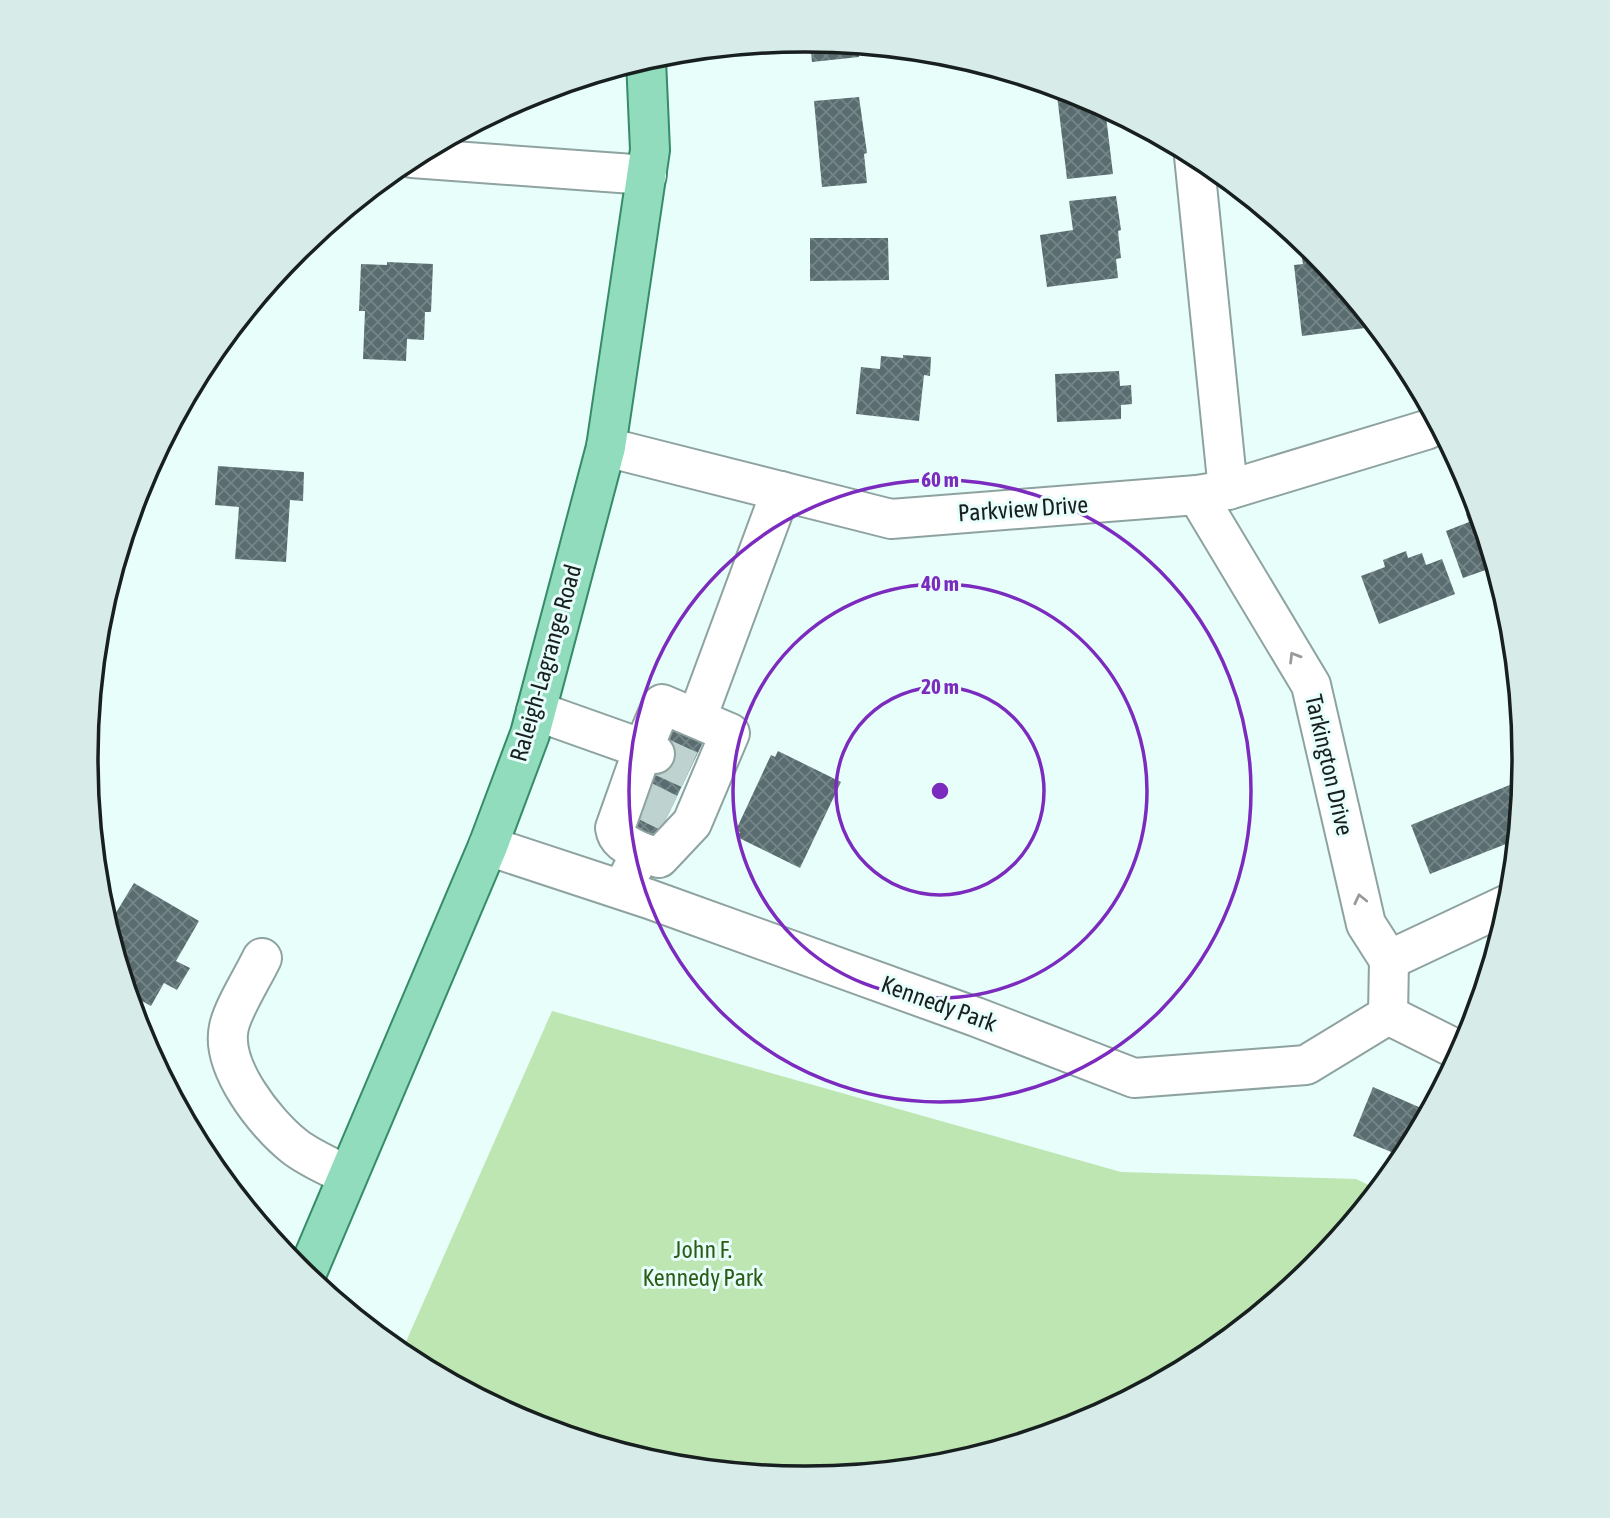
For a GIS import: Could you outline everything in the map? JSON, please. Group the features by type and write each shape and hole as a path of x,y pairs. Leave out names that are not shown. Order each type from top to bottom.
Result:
{"main road":[{"name":"Raleigh-Lagrange Road","path":"310,1264 488,846 530,734 606,447 650,150 646,71"}],"street":[{"path":"432,159 647,175"},
{"name":"Tarkington Drive","path":"1195,170 1213,492 1311,685 1366,924 1390,960"},
{"name":"Parkview Drive","path":"606,447 891,519 1213,492 1429,428"},
{"path":"697,718 781,491"},
{"path":"662,704 697,718 730,733 700,775 659,858 641,852 616,836 615,828 649,752 662,704"},
{"path":"536,712 649,752"},
{"name":"Kennedy Park","path":"488,846 622,890 976,1017 1134,1078 1306,1065 1388,1015"},
{"path":"622,890 641,852"},
{"path":"1450,1046 1388,1015 1390,960 1495,910"},
{"path":"262,958 229,1026 227,1047 246,1092 273,1126 295,1147 346,1175"}],"green space":[{"name":"John F. Kennedy Park","path":"552,1011 1121,1172 1356,1179 1369,1185 1305,1259 1235,1320 1198,1346 1117,1393 1075,1412 1032,1428 943,1452 851,1464 805,1466 759,1464 667,1452 578,1428 535,1412 452,1371 406,1342"}],"building":[{"path":"811,52 859,55 859,57 812,62"},
{"path":"859,97 867,153 864,154 867,183 822,187 814,101"},
{"path":"1058,100 1106,120 1113,174 1067,179"},
{"path":"1116,196 1121,230 1118,231 1121,258 1116,259 1118,278 1047,287 1040,235 1073,230 1069,201"},
{"path":"810,238 888,238 889,280 810,281"},
{"path":"1302,256 1365,328 1302,336 1294,265 1303,264"},
{"path":"387,262 433,264 431,312 425,312 424,340 407,339 406,361 363,359 365,311 359,311 361,264 387,265"},
{"path":"903,355 931,357 930,376 924,375 919,421 856,414 861,367 880,369 881,356 903,358"},
{"path":"1119,371 1120,386 1131,385 1132,404 1121,405 1121,419 1057,422 1055,374"},
{"path":"218,466 304,472 303,501 290,500 286,562 235,559 239,507 215,505"},
{"path":"1466,514 1474,532 1485,570 1463,578 1446,531 1469,522"},
{"path":"1406,551 1408,558 1422,553 1426,565 1442,559 1455,594 1379,624 1361,576 1385,567 1383,560"},
{"path":"673,717 707,734 652,848 617,831"},
{"path":"778,751 841,782 800,868 737,837 740,832 736,830 771,755 775,757"},
{"path":"1511,785 1506,844 1430,874 1411,825"},
{"path":"134,883 199,921 176,961 190,968 177,990 164,983 151,1006 142,1001 116,913"},
{"path":"1373,1087 1420,1107 1392,1152 1353,1136"}],"tunnel":[{"path":"655,754 690,770"},
{"path":"635,796 669,813"}]}
